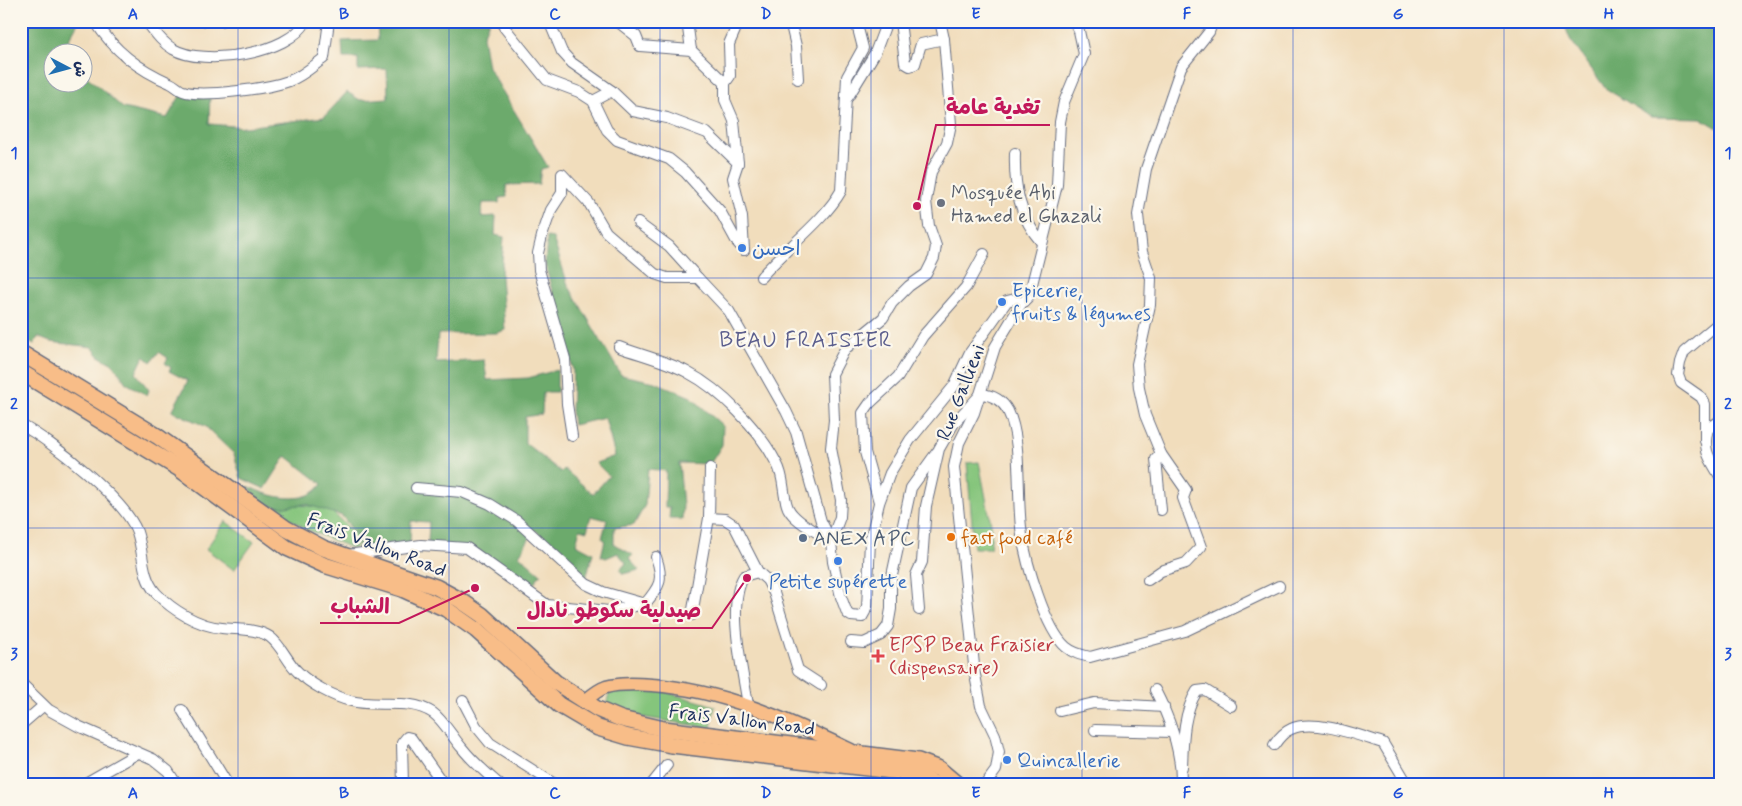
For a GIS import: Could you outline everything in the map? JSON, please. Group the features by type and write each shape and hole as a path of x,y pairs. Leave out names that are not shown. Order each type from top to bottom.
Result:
{"highway":[{"name":"Frais Vallon Road","path":"21,353 157,436 287,529 310,542 436,587 460,600 495,627 547,676 584,702 621,719 654,727 925,762 939,769 958,785"},
{"name":"Frais Vallon Road","path":"21,372 172,464 287,548 316,562 402,590 440,606 476,630 559,705 598,728 628,737 672,745 909,773 922,776 937,785"}],"main road":[{"path":"584,702 596,691 609,686 634,684 666,686 748,705 858,753"}],"street":[{"path":"95,21 117,50 143,71 183,91 210,93 258,88 289,81 303,74 324,58 330,21"},
{"path":"146,21 174,50 194,56 223,58 263,51 285,40 303,27 306,21"},
{"path":"206,21 222,21"},
{"path":"549,21 562,52 612,91 633,111 667,118 707,133 738,163"},
{"path":"617,21 636,36 640,46 690,50 725,83"},
{"path":"687,21 690,50"},
{"path":"504,27 547,80 579,92 593,102 607,130 617,140 669,159 684,172 720,211 736,242 744,250 742,216 733,178 738,163 734,121 725,100 725,83 730,76 730,44 739,21"},
{"path":"790,21 796,46 798,78"},
{"path":"761,277 781,255 834,205 841,191 848,98 847,77 863,48 856,21"},
{"path":"848,98 874,53 887,21"},
{"path":"900,21 904,40 905,63 910,66 915,64 921,44 944,39"},
{"path":"831,541 840,517 841,500 831,448 834,420 832,374 845,349 883,318 903,292 926,274 934,258 936,246 929,226 926,201 931,172 947,143 952,124 944,39 940,21"},
{"name":"Rue Gallieni","path":"991,782 996,770 999,752 995,735 981,706 975,675 954,467 959,443 980,394 995,347 1021,304 1029,296 1042,242 1052,213 1057,185 1062,112 1084,54 1079,31 1074,21"},
{"path":"1148,580 1161,571 1186,563 1201,547 1183,498 1186,490 1161,454 1145,415 1139,388 1137,364 1150,305 1151,278 1142,252 1138,215 1146,169 1181,67 1209,32 1213,21"},
{"path":"593,102 612,91"},
{"path":"1015,153 1015,188 1032,231 1042,242"},
{"path":"572,436 567,404 565,359 539,270 538,253 551,210 562,193 562,175 567,178 589,203 606,232 655,274 667,278 698,278"},
{"path":"638,223 669,246 729,311 786,411 796,432 821,521 831,541 839,588 847,613 851,616 862,617 867,608 870,541 879,503 890,473 910,440 954,386 969,354 991,321 1008,300 1015,299 1021,304"},
{"path":"879,503 865,452 864,413 870,403 898,378 924,336 966,287 984,254"},
{"path":"1721,321 1684,352 1678,375 1681,383 1700,397 1705,404 1706,450 1718,466 1721,478"},
{"path":"619,347 686,371 710,386 731,405 777,462 783,476 788,508 797,519 831,541"},
{"path":"851,642 864,643 881,635 888,626 891,609 891,580 911,488 939,449 954,423 980,394 990,394 998,399 1008,412 1015,436 1022,536 1036,590 1051,626 1065,647 1077,654 1090,657 1184,631 1279,586"},
{"path":"1705,441 1708,429 1721,420"},
{"path":"21,425 49,442 77,465 131,520 137,533 146,577 156,592 177,611 202,624 264,634 276,643 298,672 309,681 351,701 396,703 417,707 433,714 464,751 500,785"},
{"path":"919,610 916,575 922,562 926,506 939,449"},
{"path":"1161,454 1156,460 1161,510"},
{"path":"692,615 710,518 710,468"},
{"path":"416,488 462,492 490,504 516,521 586,584 603,592 646,604"},
{"path":"710,518 725,519 734,525 758,572 767,580 774,593 798,670 821,685"},
{"path":"347,555 421,545 467,548 547,605 609,611 646,604 660,583 661,570 656,557"},
{"path":"748,705 735,614 736,595 744,576 758,572"},
{"path":"21,683 43,706 78,726 153,759 168,771 177,785"},
{"path":"1155,690 1164,707 1182,767"},
{"path":"1182,785 1184,728 1197,690 1205,690 1231,706"},
{"path":"463,701 476,726 490,743 556,785"},
{"path":"1060,711 1094,703 1164,707"},
{"path":"21,725 43,706"},
{"path":"182,710 228,785"},
{"path":"1274,745 1292,728 1312,726 1342,730 1383,743 1408,785"},
{"path":"1095,730 1172,732"},
{"path":"403,785 402,743 406,737 411,738 440,783"},
{"path":"82,785 138,753"},
{"path":"651,785 667,765"}],"green space":[{"path":"21,21 79,21 67,42 42,42 42,92 92,92 92,81 123,108 167,118 183,91 210,93 209,124 245,127 324,117 347,92 360,100 388,98 387,69 358,70 358,58 343,58 342,41 378,40 377,21 489,21 483,36 488,67 548,167 541,169 539,184 506,185 507,197 499,198 499,203 483,203 481,217 496,216 495,235 504,237 501,276 505,330 497,333 438,334 436,363 484,360 487,380 528,378 557,370 557,392 543,392 542,414 525,417 525,443 561,472 564,469 593,494 609,476 596,463 615,456 605,418 573,425 571,410 573,370 545,264 547,237 553,238 568,285 621,375 655,382 691,397 723,426 722,445 710,464 679,463 683,505 682,519 669,519 670,507 665,507 666,471 648,469 645,505 634,525 614,528 614,544 633,555 629,559 639,570 623,574 620,570 626,563 618,553 606,558 601,556 605,540 602,538 607,520 591,516 587,531 580,529 576,544 593,553 586,578 535,530 519,555 541,574 529,589 462,548 428,543 429,522 411,521 410,545 382,544 364,552 357,551 360,540 342,516 306,504 285,507 271,506 257,498 248,486 266,494 297,498 307,496 322,484 286,456 265,489 241,478 234,454 205,426 172,411 188,381 169,371 171,368 165,363 168,358 159,352 151,362 144,356 136,373 149,390 147,395 126,383 113,364 100,357 92,347 50,342 38,337 34,344 21,337"},
{"path":"1563,21 1721,21 1721,130 1701,118 1651,117 1605,88 1570,39"},
{"path":"979,462 992,529 990,548 974,548 967,463"},
{"path":"281,503 328,508 360,539 354,549 308,530 275,510"},
{"path":"225,521 254,542 234,570 206,549"},
{"path":"610,689 659,690 715,706 711,728 635,716 606,706"}],"place":[{"name":"Mosquée Abi Hamed el Ghazali","path":"941,203"},
{"name":"تغدية عامة","path":"917,206"},
{"name":"احسن","path":"742,248"},
{"name":"Epicerie, fruits & légumes","path":"1002,302"},
{"name":"fast food café","path":"951,537"},
{"name":"ANEX APC","path":"803,538"},
{"name":"Petite supérette","path":"838,561"},
{"name":"صيدلية سكوطو نادال","path":"747,578"},
{"name":"الشباب","path":"475,588"},
{"name":"EPSP Beau Fraisier (dispensaire)","path":"878,656"},
{"name":"Quincallerie","path":"1007,760"}],"district":[{"name":"BEAU FRAISIER","path":"806,339"}]}
